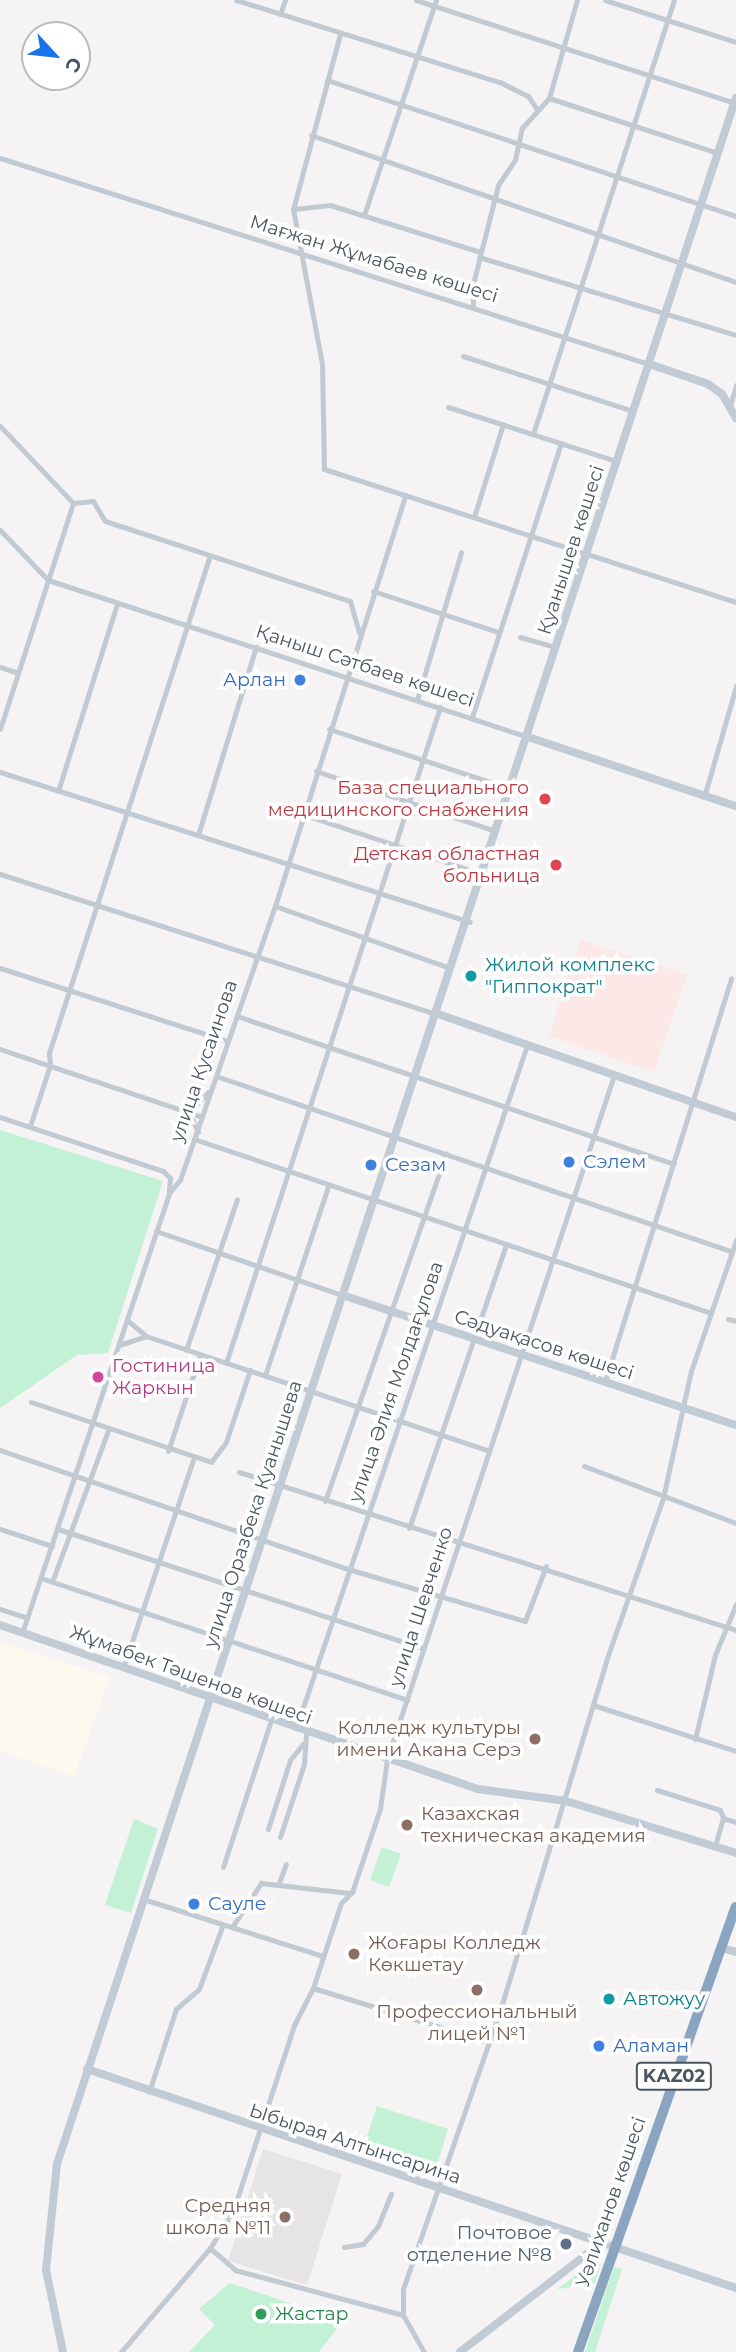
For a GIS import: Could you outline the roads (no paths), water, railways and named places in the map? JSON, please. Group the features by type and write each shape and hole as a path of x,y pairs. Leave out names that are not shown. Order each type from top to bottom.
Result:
{"highway":[{"name":"Уәлиханов көшесі","path":"578,2352 736,1907"}],"street":[{"path":"236,0 517,88 536,108"},
{"path":"280,14 285,0"},
{"path":"416,0 435,3 649,76 735,100"},
{"path":"473,307 479,255 494,198 536,108 550,99 577,0"},
{"path":"605,0 736,42"},
{"path":"533,434 582,286 596,232 674,0"},
{"path":"364,215 435,3"},
{"path":"340,34 293,209 304,251 322,364 324,469 736,602"},
{"path":"327,80 736,216"},
{"path":"550,99 718,153"},
{"name":"Қуанышев көшесі","path":"438,1014 735,100"},
{"path":"311,135 736,282"},
{"name":"Мағжан Жұмабаев көшесі","path":"0,158 304,251 649,364 708,384 730,405"},
{"path":"293,209 317,203 364,215 479,255 736,335"},
{"path":"463,356 633,411"},
{"path":"736,384 730,405 736,418"},
{"path":"448,407 616,461"},
{"path":"474,517 503,424"},
{"path":"0,426 73,503"},
{"path":"472,717 561,443"},
{"name":"улица Кусаинова","path":"22,1633 169,1193 180,1180 198,1132 275,906 345,677 405,495"},
{"path":"73,503 93,501 105,521 350,601 359,634"},
{"path":"0,729 73,503"},
{"name":"Қаныш Сәтбаев көшесі","path":"0,530 48,580 472,717 736,806"},
{"path":"417,700 461,552"},
{"path":"30,1126 50,1065 48,1053 99,904 210,555"},
{"path":"373,591 498,632"},
{"path":"58,791 117,604"},
{"path":"520,637 556,647"},
{"path":"198,835 256,647"},
{"path":"0,667 18,673"},
{"path":"704,797 733,706 736,686"},
{"path":"226,1363 440,707"},
{"path":"329,729 512,789"},
{"path":"316,771 497,832"},
{"path":"0,772 470,922"},
{"path":"302,814 484,875"},
{"path":"0,874 438,1014 736,1117"},
{"path":"275,906 453,969"},
{"path":"0,968 228,1041"},
{"path":"604,1381 732,978"},
{"name":"улица Оразбека Куанышева","path":"63,2352 49,2300 47,2221 57,2164 311,1388 438,1014"},
{"path":"237,1016 416,1074 674,1164"},
{"name":"улица Әлия Молдағұлова","path":"296,1729 366,1515 434,1325 527,1045"},
{"path":"0,1049 202,1117"},
{"name":"улица Шевченко","path":"121,2352 210,2248 229,2221 262,2130 294,2025 313,1988 341,1903 352,1892 380,1809 387,1759 614,1075"},
{"path":"216,1076 572,1196 651,1227 730,1251"},
{"path":"189,1112 213,1085"},
{"path":"189,1112 198,1132"},
{"path":"0,1117 163,1171 170,1178 169,1193"},
{"path":"194,1139 711,1313"},
{"path":"325,1501 446,1153"},
{"path":"265,1375 329,1184"},
{"path":"186,1350 237,1199"},
{"path":"156,1231 342,1295"},
{"path":"424,2352 403,2315 403,2289 489,2042 566,1801 593,1705 663,1498 685,1408 691,1371 730,1251 736,1240"},
{"path":"409,1528 506,1245"},
{"name":"Сәдуақасов көшесі","path":"342,1295 736,1425"},
{"path":"728,1319 736,1321"},
{"path":"127,1320 146,1336 311,1388 488,1451"},
{"path":"119,1345 146,1336"},
{"path":"168,1451 200,1354"},
{"path":"31,1402 94,1422 193,1460 211,1462 226,1442 250,1370"},
{"path":"52,1582 109,1428"},
{"path":"0,1450 348,1569 525,1621 546,1566"},
{"path":"124,1665 193,1460"},
{"path":"584,1466 663,1498 736,1523"},
{"path":"239,1472 458,1544 546,1566 736,1630"},
{"path":"0,1529 52,1546"},
{"path":"58,1529 424,1648"},
{"path":"41,1578 407,1700"},
{"path":"695,1739 715,1655 729,1627 736,1604"},
{"path":"0,1609 27,1618"},
{"name":"Жұмабек Тәшенов көшесі","path":"0,1625 124,1665 306,1733 478,1788 566,1801 736,1853"},
{"path":"593,1705 736,1751"},
{"path":"223,1867 271,1720"},
{"path":"279,1837 304,1763 303,1744 306,1733"},
{"path":"268,1829 290,1760 303,1744"},
{"path":"657,1790 720,1810 723,1818 715,1846"},
{"path":"723,1818 736,1822"},
{"path":"279,1883 285,1864"},
{"path":"232,1927 258,1884 317,1886 342,1896 352,1892"},
{"path":"143,1899 323,1956"},
{"path":"149,2092 176,2009 199,1990 223,1924"},
{"path":"722,1948 736,1952"},
{"path":"313,1988 489,2042"},
{"name":"Ыбырая Алтынсарина","path":"87,2069 736,2288"},
{"path":"344,2247 363,2244 378,2226 391,2193"},
{"path":"460,2352 601,2243"},
{"path":"210,2248 235,2270 403,2315"}],"place":[{"name":"Арлан","path":"300,680"},
{"name":"База специального медицинского снабжения","path":"545,799"},
{"name":"Детская областная больница","path":"556,865"},
{"name":"Жилой комплекс \"Гиппократ\"","path":"471,976"},
{"name":"Сэлем","path":"569,1162"},
{"name":"Сезам","path":"371,1165"},
{"name":"Гостиница Жаркын","path":"98,1377"},
{"name":"Колледж культуры имени Акана Серэ","path":"535,1739"},
{"name":"Казахская техническая академия","path":"407,1825"},
{"name":"Сауле","path":"194,1904"},
{"name":"Жоғары Колледж Көкшетау","path":"354,1954"},
{"name":"Профессиональный лицей №1","path":"477,1990"},
{"name":"Автожуу","path":"609,1999"},
{"name":"Аламан","path":"599,2046"},
{"name":"Средняя школа №11","path":"285,2217"},
{"name":"Почтовое отделение №8","path":"566,2244"},
{"name":"Жастар","path":"261,2314"}]}
